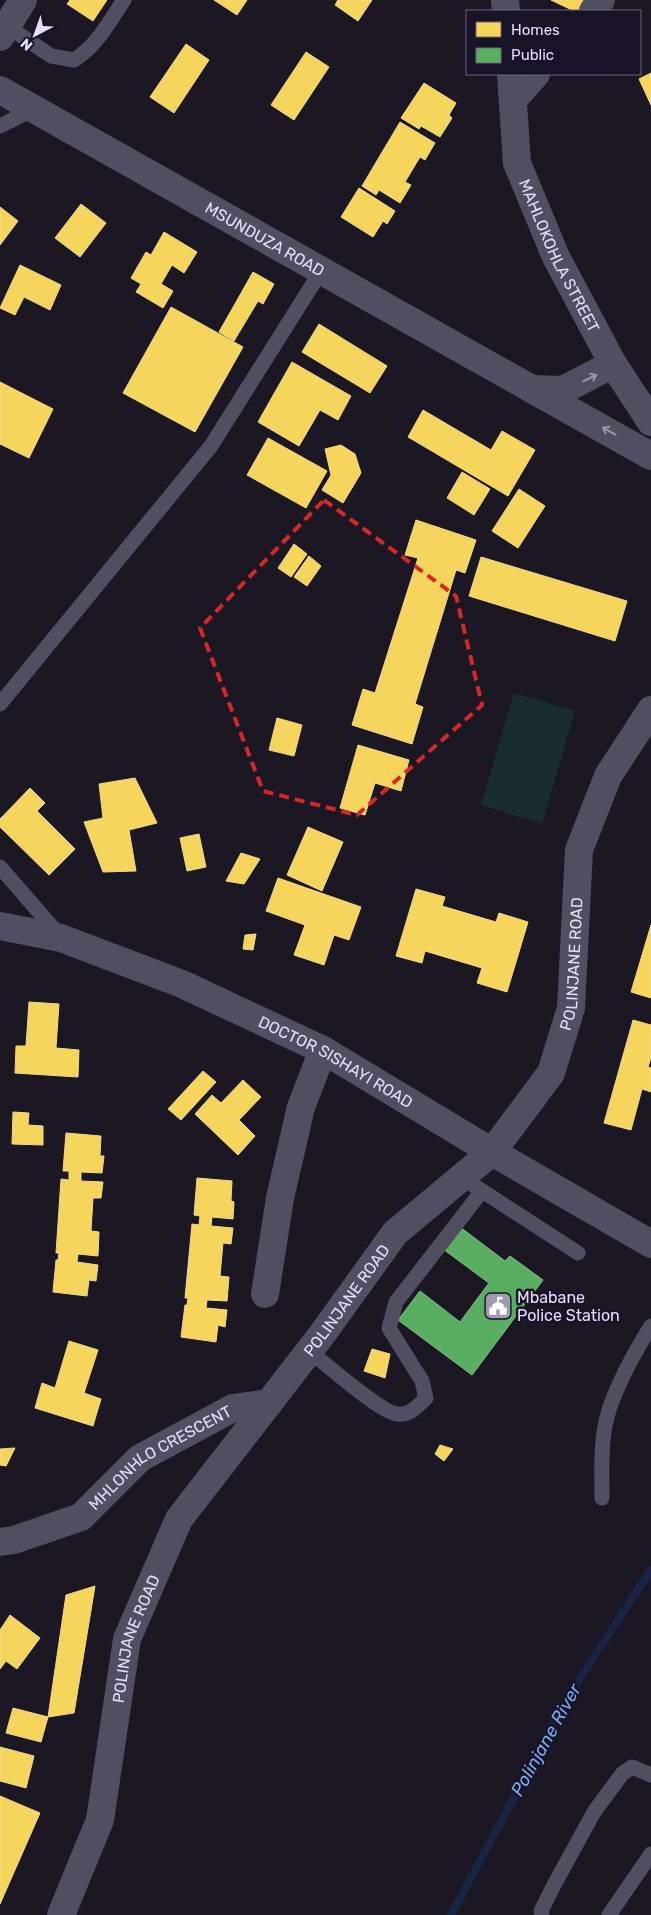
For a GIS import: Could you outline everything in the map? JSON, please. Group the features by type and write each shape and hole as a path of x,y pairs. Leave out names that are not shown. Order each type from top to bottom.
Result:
{"street":[{"path":"3,32 23,0"},
{"path":"512,87 534,75"},
{"name":"MAHLOKOHLA STREET","path":"512,87 517,163 556,257 613,364 651,422"},
{"name":"MSUNDUZA ROAD","path":"0,90 651,456"},
{"name":"MSUNDUZA ROAD","path":"531,388 563,390 613,364"},
{"name":"POLINJANE ROAD","path":"61,1915 100,1820 127,1639 179,1519 309,1351 396,1233 471,1184 492,1152 551,1074 571,1008 578,850 608,776 651,710"},
{"name":"DOCTOR SISHAYI ROAD","path":"0,926 61,938 182,984 323,1050 492,1152 651,1244"},
{"path":"265,1294 280,1198 297,1125 323,1050"},
{"name":"MHLONHLO CRESCENT","path":"5,1545 81,1517 140,1458 233,1408 269,1403"}],"lane":[{"path":"3,32 51,56 74,60 87,52 98,40 124,0"},
{"path":"0,126 34,109"},
{"path":"0,704 211,446 321,271"},
{"path":"0,866 61,938"},
{"path":"309,1351 379,1406 397,1414 413,1411 426,1398 422,1381 389,1328 396,1302 471,1184 578,1253"},
{"path":"602,1498 602,1454 609,1410 630,1358 651,1326"},
{"path":"542,1915 541,1911 554,1885 594,1812 622,1774 632,1768 651,1775"},
{"path":"609,1915 651,1854"}],"highlighted area":[{"path":"324,500 456,596 482,705 357,815 263,791 200,628"}],"green space":[{"path":"514,693 575,711 542,824 481,805"}],"building: Homes":[{"path":"70,0 107,0 93,21 67,4"},
{"path":"214,0 247,0 237,15"},
{"path":"338,0 372,0 358,21 335,5"},
{"path":"551,0 591,0 586,10 572,10"},
{"path":"186,44 209,60 174,113 150,97"},
{"path":"306,52 329,67 294,120 271,105"},
{"path":"651,73 651,105 639,79"},
{"path":"424,83 456,103 449,115 452,118 440,137 421,126 419,129 401,118"},
{"path":"400,122 435,143 425,160 420,157 405,182 411,185 400,203 379,190 376,195 362,186"},
{"path":"359,188 395,211 387,224 383,221 373,237 341,217"},
{"path":"81,204 106,223 80,257 55,238"},
{"path":"0,207 18,221 0,245"},
{"path":"164,232 197,252 184,273 172,265 161,284 173,291 163,308 136,292 141,284 131,278 146,252 151,255"},
{"path":"20,265 61,285 50,310 24,297 15,315 0,308"},
{"path":"253,272 274,284 263,304 258,301 234,341 219,332"},
{"path":"171,307 243,347 195,432 123,393"},
{"path":"319,324 387,366 370,393 302,352"},
{"path":"292,362 351,396 338,420 320,410 299,446 258,422"},
{"path":"0,382 53,409 29,458 0,444"},
{"path":"423,410 491,450 502,431 535,450 508,496 408,437"},
{"path":"268,438 327,471 306,508 247,475"},
{"path":"341,445 355,454 361,473 343,503 322,490 331,475 325,449"},
{"path":"462,472 490,489 474,515 447,498"},
{"path":"519,489 545,506 518,548 492,531"},
{"path":"416,520 476,540 465,573 456,570 415,704 423,707 412,744 352,725 363,689 375,693 418,558 405,555"},
{"path":"294,544 307,554 291,577 278,568"},
{"path":"309,556 321,566 307,586 294,577"},
{"path":"481,557 627,601 615,641 469,596"},
{"path":"277,718 302,725 294,756 269,750"},
{"path":"358,745 409,760 401,791 375,783 365,815 340,808"},
{"path":"135,778 157,823 129,830 136,871 103,872 84,822 103,818 99,784"},
{"path":"30,788 45,803 37,811 75,849 49,875 0,827 0,819"},
{"path":"308,827 343,842 322,891 287,875"},
{"path":"199,834 206,867 187,871 180,838"},
{"path":"241,853 260,859 244,884 226,881"},
{"path":"278,878 361,907 349,940 334,935 324,965 294,955 305,925 266,911"},
{"path":"416,889 445,897 442,906 496,922 499,913 528,922 507,992 477,983 482,968 425,951 422,963 396,956"},
{"path":"651,925 651,998 631,992"},
{"path":"256,934 253,950 243,949 245,935"},
{"path":"29,1002 59,1004 56,1048 79,1050 78,1077 15,1073 16,1046 26,1046"},
{"path":"633,1020 651,1025 651,1058 648,1067 651,1068 651,1092 642,1089 631,1130 604,1123"},
{"path":"203,1071 216,1082 181,1120 168,1109"},
{"path":"243,1080 261,1097 239,1120 255,1136 238,1155 195,1114 212,1095 221,1103"},
{"path":"13,1112 29,1113 28,1125 43,1126 43,1145 12,1144"},
{"path":"66,1133 101,1136 100,1156 104,1156 102,1173 81,1172 81,1181 103,1182 101,1198 93,1198 91,1231 99,1232 98,1256 78,1254 77,1262 98,1265 96,1281 89,1280 87,1296 53,1292 56,1260 58,1260 59,1253 56,1253 61,1179 69,1180 69,1171 63,1171"},
{"path":"197,1178 232,1181 231,1201 234,1202 233,1219 212,1217 211,1226 233,1228 231,1244 223,1243 220,1276 229,1277 227,1301 207,1300 206,1308 227,1310 225,1327 218,1325 216,1342 181,1337 185,1305 187,1305 188,1298 185,1298 192,1224 199,1225 200,1216 194,1215"},
{"path":"69,1341 98,1350 84,1393 101,1399 93,1426 35,1408 42,1383 55,1388"},
{"path":"372,1349 390,1354 385,1378 364,1371"},
{"path":"440,1445 453,1449 444,1461 435,1454"},
{"path":"15,1448 6,1466 0,1465 0,1449"},
{"path":"95,1586 74,1713 48,1717 66,1595"},
{"path":"10,1615 40,1638 17,1669 6,1661 0,1669 0,1630"},
{"path":"13,1708 48,1717 41,1742 6,1733"},
{"path":"0,1747 34,1756 26,1788 0,1781"},
{"path":"0,1796 40,1813 0,1904"}],"building: Public":[{"name":"Mbabane Police Station","path":"460,1227 505,1261 510,1256 543,1280 472,1375 398,1320 420,1291 460,1322 489,1283 443,1249"}],"waterway":[{"name":"Polinjane River","path":"451,1915 569,1695 651,1570"}],"place":[{"name":"Mbabane Police Station","path":"498,1306"}]}
